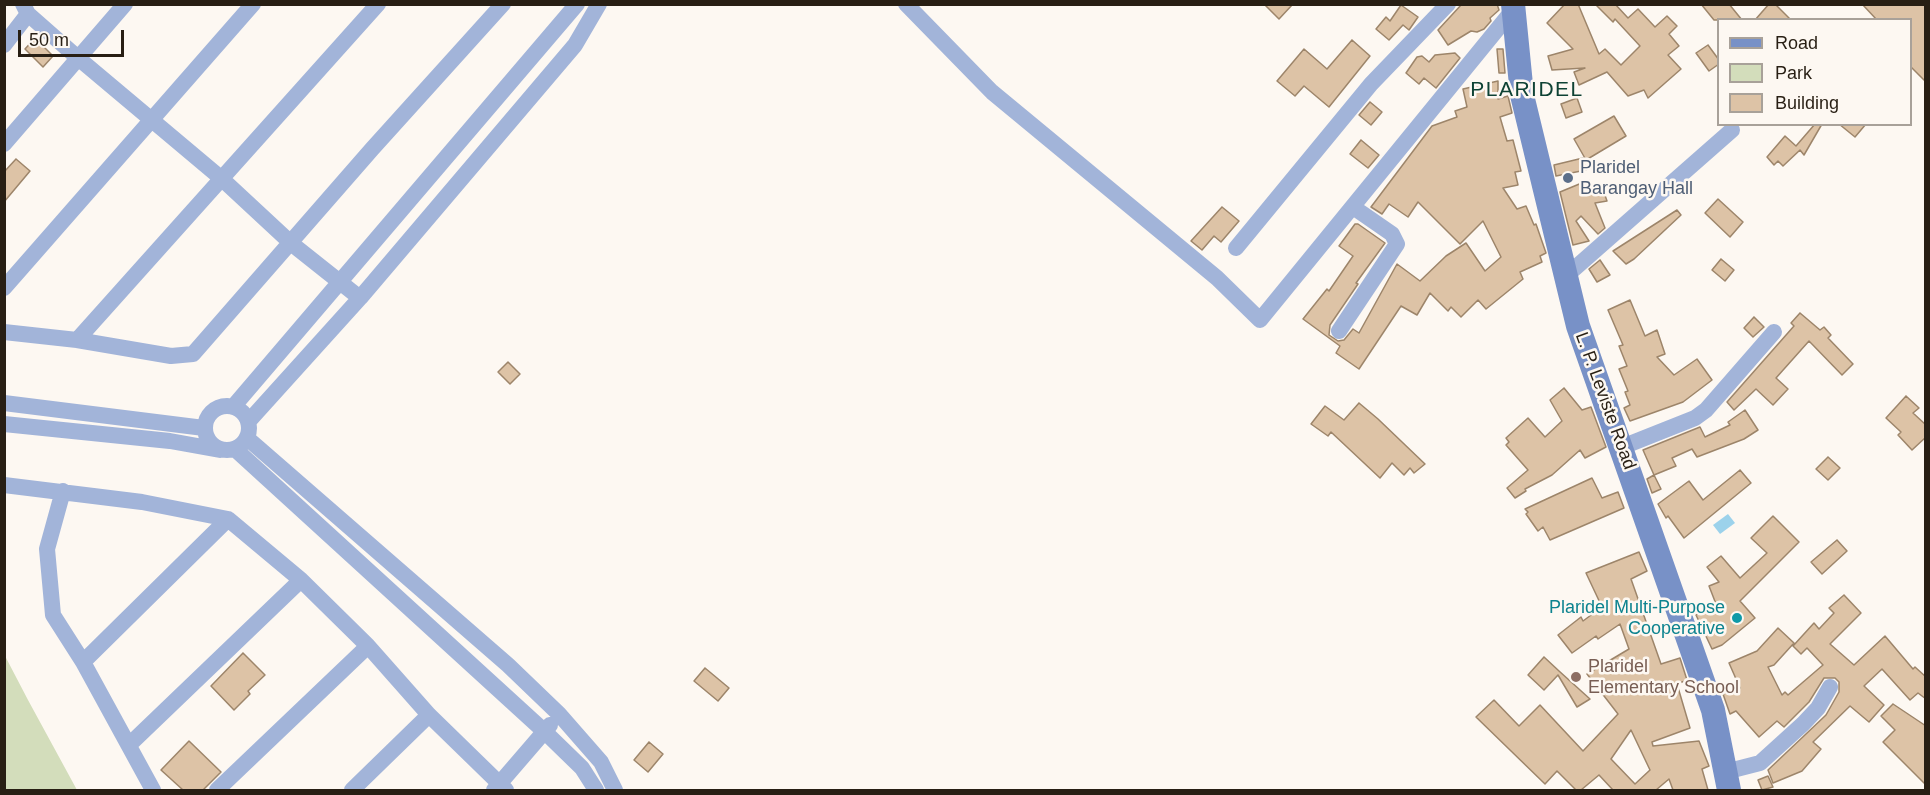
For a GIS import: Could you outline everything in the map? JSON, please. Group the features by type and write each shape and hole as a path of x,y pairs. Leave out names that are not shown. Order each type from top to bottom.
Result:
{"main road":[{"name":"L. P. Leviste Road","path":"1513,7 1522,95 1578,326 1713,710 1727,781"}],"street":[{"path":"4,144 125,4"},
{"path":"4,288 150,118 253,4"},
{"path":"77,340 378,4"},
{"path":"4,332 77,340 171,356 193,354 292,244 372,149 503,4"},
{"path":"233,407 578,4"},
{"path":"238,440 243,412 233,407 219,407 208,415 204,428 208,442 238,440 575,45 599,4"},
{"path":"906,4 992,92 1217,278 1260,320 1513,7"},
{"path":"1236,248 1371,84 1448,4"},
{"path":"4,45 26,9 78,58 222,179 292,244 360,298"},
{"path":"1566,276 1732,130"},
{"path":"1339,331 1397,244 1392,234 1353,207"},
{"path":"1622,447 1695,417 1706,410 1774,332"},
{"path":"4,403 204,428"},
{"path":"4,424 170,441 238,440 508,665 559,714 601,762 615,790"},
{"path":"238,440 582,768 596,790"},
{"path":"4,485 142,502 228,519 301,580 368,646 429,715 500,789 559,714"},
{"path":"63,491 47,549 52,615 82,662 153,790"},
{"path":"82,662 228,519"},
{"path":"129,745 301,580"},
{"path":"217,790 368,646"},
{"path":"1727,781 1760,763 1810,716 1830,687"},
{"path":"352,790 429,715"}],"green space":[{"path":"4,654 28,700 77,790 5,790"}],"water":[{"path":"1728,514 1735,523 1720,534 1713,525"}],"building":[{"path":"1264,4 1293,4 1279,19"},
{"path":"1462,4 1497,4 1499,10 1490,18 1491,21 1484,29 1477,32 1471,31 1448,45 1438,30"},
{"path":"1565,4 1578,4 1599,54 1605,49 1621,65 1640,46 1615,19 1613,22 1595,4 1615,4 1628,18 1638,9 1655,27 1667,16 1677,26 1669,34 1679,46 1668,55 1681,69 1648,98 1644,90 1628,96 1607,72 1579,85 1574,72 1585,68 1552,70 1548,56 1573,49 1547,23"},
{"path":"1701,4 1729,4 1740,18 1717,18 1714,20"},
{"path":"1769,4 1775,4 1789,18 1757,18"},
{"path":"1862,4 1926,4 1926,82 1912,68 1912,18 1875,18"},
{"path":"1401,5 1418,17 1409,30 1403,25 1389,40 1376,29 1386,17 1390,21"},
{"path":"35,38 53,56 43,67 25,49"},
{"path":"1352,40 1370,56 1329,107 1304,86 1295,96 1277,81 1304,49 1327,69"},
{"path":"1708,45 1717,57 1717,65 1709,71 1696,53"},
{"path":"1497,49 1503,49 1505,73 1499,73"},
{"path":"1455,53 1460,58 1436,88 1424,78 1419,84 1406,73 1417,57 1422,56 1429,62 1435,55"},
{"path":"1498,81 1498,99 1508,96 1512,113 1500,117 1507,141 1513,140 1521,171 1515,172 1518,185 1503,188 1517,209 1526,206 1534,225 1536,224 1546,253 1540,256 1542,262 1520,272 1523,279 1486,309 1478,300 1461,317 1451,307 1448,311 1430,293 1417,315 1401,306 1359,369 1336,353 1340,346 1303,319 1327,289 1329,291 1353,256 1339,246 1355,224 1385,243 1356,283 1358,284 1330,325 1329,335 1338,341 1344,340 1353,329 1359,333 1397,264 1420,281 1446,256 1466,243 1485,271 1501,257 1483,221 1460,244 1418,202 1408,217 1389,204 1382,214 1371,207 1432,126 1457,117 1455,111 1467,107 1463,89"},
{"path":"1577,98 1582,112 1566,118 1561,104"},
{"path":"1370,102 1382,112 1371,125 1359,115"},
{"path":"1614,116 1626,136 1586,160 1574,139"},
{"path":"1813,126 1821,126 1804,155 1800,150 1783,166 1778,161 1774,165 1767,157 1785,136 1796,146"},
{"path":"1841,126 1864,126 1855,137"},
{"path":"1361,140 1379,155 1368,168 1350,154"},
{"path":"1583,158 1586,170 1556,176 1554,165"},
{"path":"16,159 30,171 4,202 4,172"},
{"path":"1589,180 1591,189 1602,187 1607,201 1595,203 1605,228 1598,234 1581,216 1576,221 1589,241 1573,245 1560,192"},
{"path":"1718,199 1743,222 1730,237 1705,213"},
{"path":"1222,207 1239,221 1221,242 1214,236 1202,250 1191,241"},
{"path":"1677,210 1681,215 1634,259 1626,264 1613,251"},
{"path":"1721,259 1734,270 1725,281 1712,270"},
{"path":"1600,260 1610,275 1597,282 1589,269"},
{"path":"1630,300 1645,336 1657,330 1665,354 1657,357 1674,375 1697,359 1712,380 1683,402 1630,421 1624,408 1630,405 1625,392 1628,391 1619,369 1627,366 1619,346 1623,345 1608,310"},
{"path":"1800,313 1820,330 1824,327 1831,335 1828,338 1853,364 1842,375 1809,341 1776,378 1788,389 1773,405 1756,389 1734,410 1727,402 1794,326 1791,323"},
{"path":"1754,317 1764,327 1753,337 1744,328"},
{"path":"508,362 520,374 510,384 498,372"},
{"path":"1564,388 1582,410 1591,407 1606,447 1585,458 1580,450 1552,475 1525,489 1526,491 1515,498 1507,488 1528,470 1506,445 1509,442 1506,438 1528,418 1545,437 1562,421 1550,400"},
{"path":"1906,396 1919,408 1913,413 1926,425 1926,437 1912,450 1898,435 1901,432 1886,418"},
{"path":"1359,403 1425,464 1414,473 1410,468 1404,475 1392,463 1380,478 1331,432 1328,436 1311,424 1325,406 1344,420"},
{"path":"1745,410 1758,430 1744,439 1697,457 1692,449 1672,458 1676,466 1654,475 1643,450 1700,427 1705,437 1730,425 1728,422"},
{"path":"1828,457 1840,468 1828,480 1816,469"},
{"path":"1740,470 1751,483 1684,538 1668,516 1666,518 1658,504 1689,481 1703,500"},
{"path":"1654,475 1661,489 1652,493 1647,479"},
{"path":"1592,478 1602,498 1618,492 1624,508 1550,540 1543,527 1538,531 1525,509"},
{"path":"1773,516 1799,542 1740,601 1755,618 1722,645 1712,649 1696,615 1716,604 1709,586 1719,582 1707,567 1721,556 1740,578 1767,553 1751,538"},
{"path":"1837,540 1847,551 1822,574 1811,562"},
{"path":"1639,552 1647,571 1631,579 1661,664 1680,658 1687,680 1677,684 1690,728 1652,742 1653,746 1699,741 1709,766 1702,769 1708,790 1673,790 1669,779 1656,790 1613,790 1599,775 1581,790 1576,790 1557,771 1545,784 1476,717 1494,700 1519,726 1540,705 1583,751 1618,714 1587,674 1629,649 1620,624 1598,639 1596,636 1572,653 1558,635 1581,617 1583,621 1602,607 1586,573","holes":["1631,730 1650,770 1635,784 1611,759"]},
{"path":"1844,595 1861,613 1830,644 1854,665 1885,636 1913,669 1915,667 1926,677 1926,699 1918,693 1910,700 1882,669 1864,686 1884,705 1869,722 1850,706 1813,742 1821,749 1802,771 1773,783 1768,770 1826,715 1839,692 1839,682 1835,678 1824,678 1809,702 1784,727 1777,721 1759,737 1736,711 1730,714 1723,694 1740,688 1729,663 1757,651 1778,628 1794,643 1774,665 1768,667 1782,695 1785,692 1788,695 1823,665 1807,648 1801,654 1793,646 1814,623 1819,629 1834,613 1829,608"},
{"path":"243,653 265,675 248,691 250,694 234,710 211,686"},
{"path":"1544,657 1590,699 1577,707 1558,675 1544,690 1528,675"},
{"path":"705,668 729,688 718,701 694,681"},
{"path":"1893,704 1926,726 1926,785 1883,742 1895,730 1881,716"},
{"path":"189,741 221,772 203,790 183,790 161,770"},
{"path":"649,742 663,754 648,772 634,760"},
{"path":"1768,776 1773,787 1762,790 1758,780"}],"place":[{"name":"Plaridel Barangay Hall","path":"1568,178"},
{"name":"Plaridel Multi-Purpose Cooperative","path":"1737,618"},
{"name":"Plaridel Elementary School","path":"1576,677"}],"district":[{"name":"PLARIDEL","path":"1527,90"}]}
